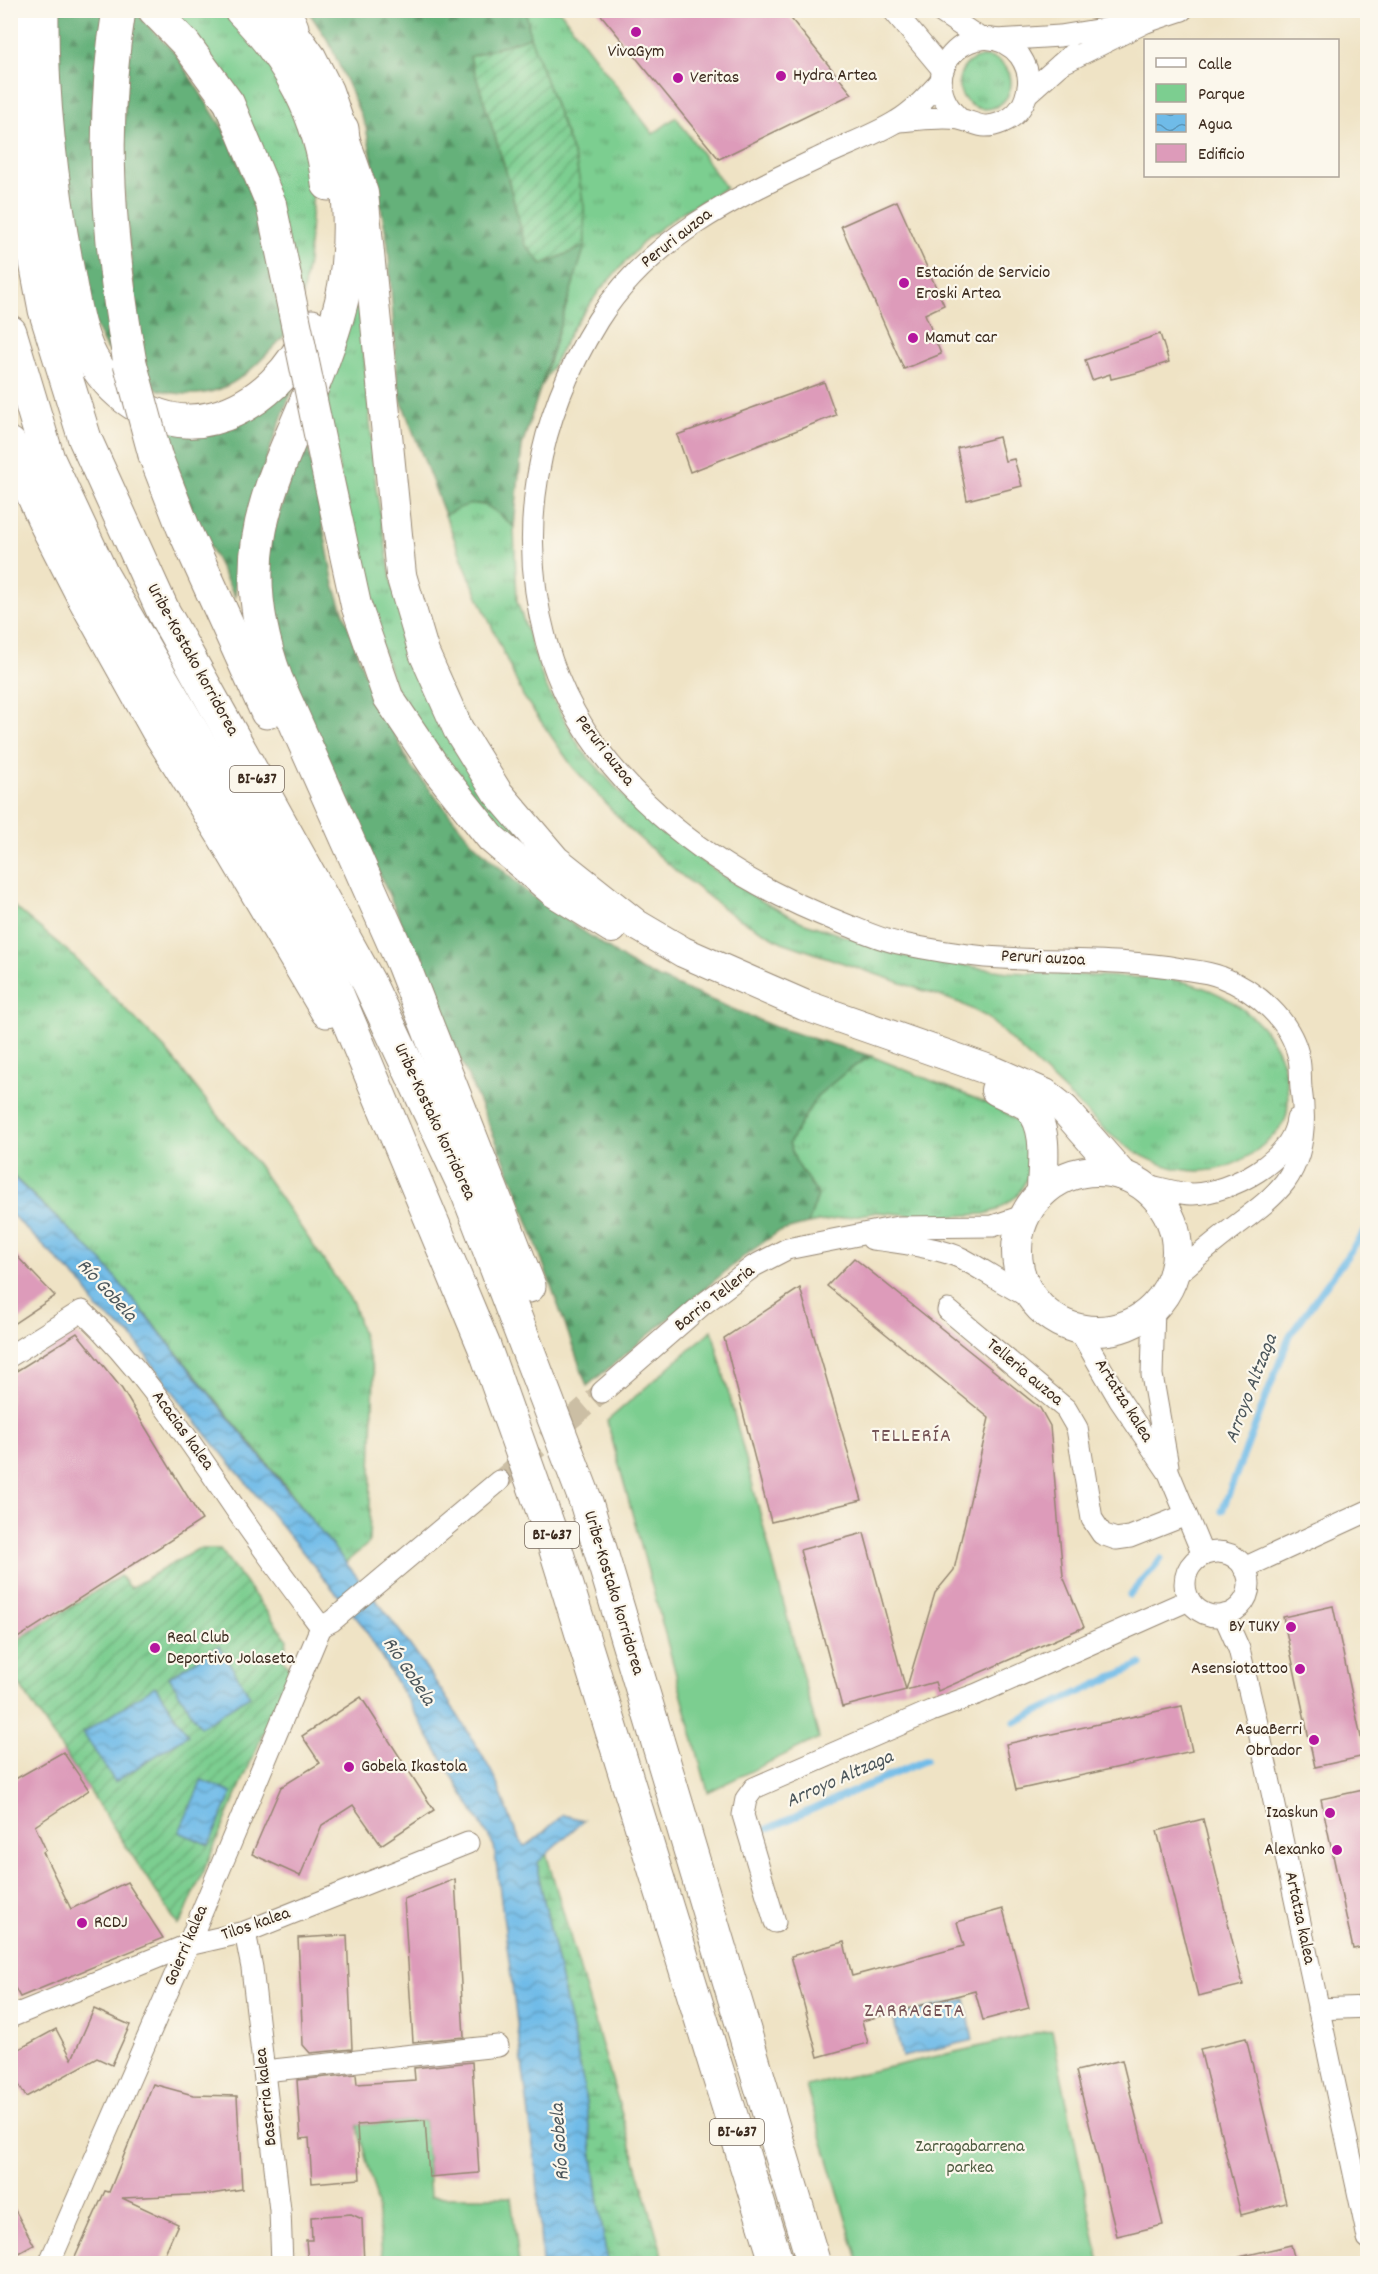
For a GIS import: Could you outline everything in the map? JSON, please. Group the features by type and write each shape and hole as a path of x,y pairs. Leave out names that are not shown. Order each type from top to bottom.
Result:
{"highway":[{"path":"119,10 112,51 108,103 109,223 130,363 155,455 218,605 392,981 529,1286"},
{"path":"27,23 44,103 57,211 72,292 86,347 96,366 108,381 146,410 165,420 205,420 226,415 251,403 284,373 307,338 315,318 327,278 331,241 327,173 320,138 308,107 274,49 241,10"},
{"name":"Uribe-Kostako korridorea","path":"27,23 22,188 45,310 85,439 164,613 347,943 415,1077 468,1194 586,1502 814,2264"},
{"path":"342,129 350,206 345,283 331,336 274,474 258,538 255,598 266,651 276,679 403,963 529,1286 586,1502"},
{"name":"Uribe-Kostako korridorea","path":"10,332 48,459 102,575 320,953 484,1346 547,1522 697,2000"},
{"path":"10,444 46,526 157,729 225,838 301,970 373,1083"},
{"path":"10,493 61,593 89,639 157,729"},
{"path":"697,2000 757,2264"},
{"name":"BI-637","path":"697,2000 777,2264"}],"street":[{"path":"153,10 186,44 229,103 271,204 356,605 388,697 437,770 491,838 555,892 644,947 798,1016 980,1081 1028,1107 1040,1127 1044,1147 1034,1204 1018,1236 1017,1258 1023,1279 1033,1299"},
{"path":"892,10 942,76 945,103 960,119 983,127 995,126 1018,112 1027,94 1081,47 1085,39 1084,31"},
{"path":"938,10 988,39 1015,51 1023,60 1027,71 1027,94"},
{"path":"1084,31 1109,10"},
{"path":"1061,64 1146,22 1182,10"},
{"path":"284,16 328,91 363,193 401,575 424,653 458,729 497,792 555,860 637,925 683,952 804,1005 995,1072 1045,1094 1064,1109 1132,1179 1161,1202 1174,1226 1177,1252 1172,1278"},
{"path":"942,76 953,52 961,46 988,39 1060,36 1146,22"},
{"name":"Peruri auzoa","path":"942,76 899,121 726,203 643,263 599,318 572,369 550,426 533,489 531,544 536,607 550,658 576,717 621,778 678,830 746,878 813,912 894,943 982,956 1159,965 1218,975 1260,997 1285,1026 1299,1055 1301,1086"},
{"name":"Peruri auzoa","path":"899,121 960,119"},
{"path":"1034,1204 1060,1180 1080,1172 1102,1171 1191,1194 1224,1189 1254,1174 1278,1155 1296,1130 1301,1086"},
{"path":"844,1236 892,1241 961,1258 1007,1287 1033,1299 1053,1317 1078,1328 1098,1331 1118,1328 1137,1320 1154,1307 1172,1278 1258,1208 1286,1181 1300,1151 1307,1113 1301,1086"},
{"name":"Barrio Telleria","path":"602,1392 702,1305 754,1266 787,1249 898,1227 993,1226 1034,1204"},
{"name":"Artatza kalea","path":"1154,1307 1152,1375 1169,1473"},
{"name":"Telleria auzoa","path":"948,1310 1066,1409 1077,1428 1092,1519 1102,1534 1116,1539 1130,1537 1186,1515"},
{"name":"Acacias kalea","path":"10,1356 82,1311 107,1335 174,1416 244,1521 327,1624"},
{"name":"Artatza kalea","path":"1078,1328 1119,1399 1169,1473 1203,1555"},
{"path":"327,1624 499,1481"},
{"path":"1244,1568 1368,1511"},
{"path":"1221,1552 1231,1555 1244,1568 1248,1579 1248,1591 1235,1610 1224,1615 1204,1613 1189,1600 1185,1580 1194,1561 1203,1555 1221,1552"},
{"path":"775,1922 743,1815 746,1799 754,1788 931,1711 977,1695 1189,1600"},
{"name":"Artatza kalea","path":"1224,1615 1239,1649 1259,1732 1366,2231"},
{"name":"Goierri kalea","path":"49,2264 327,1624"},
{"name":"Tilos kalea","path":"10,2017 188,1945 244,1932 468,1843"},
{"name":"Baserria kalea","path":"244,1932 252,1968 280,2210 282,2264"},
{"path":"1318,2009 1368,2007"},
{"path":"264,2071 498,2046"}],"green space":[{"path":"55,11 110,11 121,362 106,348 85,304 51,67"},
{"path":"134,11 175,53 228,137 257,209 285,335 242,376 228,386 212,392 175,393 153,388 139,344 122,172 126,80"},
{"path":"172,11 225,11 252,32 300,119 313,190 308,262 302,297"},
{"path":"308,11 526,11 530,37 470,57 506,171 525,244 542,264 585,246 522,446 514,527 482,504 467,505 445,515 398,392 388,244 366,127 329,42"},
{"path":"526,11 560,11 653,134 676,117 726,188 684,211 647,238 600,290 572,329 542,386 567,302 576,162 530,37"},
{"path":"530,37 576,162 584,206 585,246 542,264 525,244 506,171 470,57"},
{"path":"980,57 990,57 999,61 1007,69 1011,83 1007,97 999,105 990,109 980,109 971,105 963,97 959,88 959,78 963,69 971,61"},
{"path":"359,296 376,488 393,589 553,875 493,828 398,696 362,590 323,384"},
{"path":"295,383 265,462 249,515 235,597 192,511 164,427"},
{"path":"305,430 334,585 364,672 410,765 473,843 529,894 640,970 775,1027 871,1056 847,1071 817,1096 789,1143 796,1162 818,1195 808,1224 778,1232 743,1257 587,1386 515,1185 407,935 289,673 270,606 266,556"},
{"path":"468,503 490,506 514,527 517,601 545,685 581,749 625,798 693,855 756,898 802,922 903,956 1008,972 1170,979 1210,991 1246,1012 1274,1043 1282,1062 1288,1102 1285,1120 1280,1129 1257,1150 1238,1162 1219,1169 1199,1171 1161,1164 1124,1145 1107,1132 987,1017 960,1003 782,942 731,914 676,871 628,828 572,766 523,696 468,574 445,515"},
{"path":"10,903 70,953 165,1049 257,1164 353,1303 374,1373 369,1543 344,1564 294,1496 102,1261 11,1174"},
{"path":"871,1056 996,1107 1023,1125 1030,1146 1031,1172 1017,1196 997,1210 984,1214 936,1217 877,1212 808,1224 818,1195 796,1162 789,1143 817,1096 847,1071"},
{"path":"712,1330 819,1738 708,1792 607,1421"},
{"path":"198,1549 220,1549 287,1639 283,1659 291,1669 182,1921 178,1925 11,1672 11,1644 120,1576 130,1588"},
{"path":"546,1853 665,2263 607,2263 583,2081 538,1873 538,1862"},
{"name":"Zarragabarrena parkea","path":"1052,2030 1100,2263 859,2263 806,2086"},
{"path":"425,2120 430,2197 511,2197 519,2263 383,2263 376,2197 357,2125"}],"water":[{"name":"Río Gobela","path":"10,1174 102,1261 384,1610 413,1649 479,1750 496,1780 514,1828 524,1846 563,1815 584,1820 538,1862 538,1873 583,2081 607,2263 542,2263 537,2177 494,1846 363,1626 190,1414 131,1335 96,1308 85,1287 11,1214"},
{"path":"219,1646 250,1696 200,1727 169,1677"},
{"path":"155,1686 188,1735 115,1782 83,1733"},
{"path":"202,1780 232,1793 209,1845 179,1832"},
{"path":"965,1999 973,2040 902,2057 893,2016"}],"building":[{"path":"597,10 784,10 852,94 719,159"},
{"path":"897,201 944,305 925,314 941,354 904,369 841,226"},
{"path":"1160,334 1169,362 1111,379 1110,374 1092,380 1085,360"},
{"path":"824,382 836,415 690,472 677,435"},
{"path":"999,437 1005,461 1014,459 1022,486 967,500 957,448"},
{"path":"10,1249 55,1296 10,1326"},
{"path":"854,1258 1040,1408 1050,1426 1063,1576 1084,1627 938,1691 935,1682 906,1690 935,1593 954,1570 989,1418 827,1286"},
{"path":"800,1288 862,1500 771,1522 724,1338"},
{"path":"77,1333 122,1389 202,1520 10,1643 10,1375"},
{"path":"864,1533 906,1690 842,1707 800,1550"},
{"path":"1333,1606 1365,1756 1315,1767 1283,1617"},
{"path":"361,1697 434,1810 381,1845 353,1805 322,1825 300,1876 252,1854 281,1787 320,1763 302,1736"},
{"path":"1182,1706 1192,1751 1016,1790 1006,1744"},
{"name":"RCDJ","path":"63,1752 89,1790 35,1826 46,1850 43,1852 71,1909 127,1882 163,1938 20,1997 10,1979 10,1782"},
{"path":"1368,1789 1368,1946 1353,1949 1321,1799"},
{"path":"1203,1819 1243,1985 1198,1996 1157,1831"},
{"path":"455,1879 464,2037 413,2042 404,1899"},
{"path":"1003,1909 1029,2008 983,2020 975,1991 862,2021 868,2043 818,2057 791,1956 844,1942 852,1976 964,1946 957,1922"},
{"path":"347,1935 352,2049 310,2053 303,2045 298,1938"},
{"path":"94,2009 130,2025 112,2065 97,2058 26,2097 10,2070 10,2054 56,2029 72,2059"},
{"path":"1246,2038 1286,2203 1241,2215 1200,2049"},
{"path":"1122,2060 1163,2225 1117,2236 1076,2071"},
{"path":"472,2062 479,2173 429,2177 425,2120 357,2125 360,2179 312,2183 309,2138 301,2139 297,2080 356,2074 357,2084 415,2080 414,2068"},
{"path":"153,2084 193,2095 237,2096 242,2189 211,2194 122,2198 178,2224 160,2264 72,2264 105,2191 109,2192"},
{"path":"10,2201 34,2245 10,2258"},
{"path":"351,2214 362,2219 364,2264 308,2264 306,2240 312,2240 311,2217"},
{"path":"1291,2245 1296,2264 1240,2264 1239,2257"}],"waterway":[{"name":"Arroyo Altzaga","path":"1222,1511 1290,1335 1368,1227"},
{"name":"Arroyo Altzaga","path":"1130,1595 1161,1559"},
{"name":"Arroyo Altzaga","path":"1015,1722 1141,1664"},
{"name":"Arroyo Altzaga","path":"767,1829 926,1760"}],"tunnel":[{"path":"499,1481 602,1392"}],"place":[{"name":"VivaGym","path":"636,32"},
{"name":"Hydra Artea","path":"781,76"},
{"name":"Veritas","path":"678,78"},
{"name":"Estación de Servicio Eroski Artea","path":"904,283"},
{"name":"Mamut car","path":"913,338"},
{"name":"BY TUKY","path":"1291,1627"},
{"name":"Real Club Deportivo Jolaseta","path":"155,1648"},
{"name":"Asensiotattoo","path":"1300,1669"},
{"name":"AsuaBerri Obrador","path":"1314,1740"},
{"name":"Gobela Ikastola","path":"349,1767"},
{"name":"Izaskun","path":"1330,1813"},
{"name":"Alexanko","path":"1337,1850"},
{"name":"RCDJ","path":"82,1923"}],"district":[{"name":"TELLERÍA","path":"912,1437"},
{"name":"ZARRAGETA","path":"915,2012"}]}
